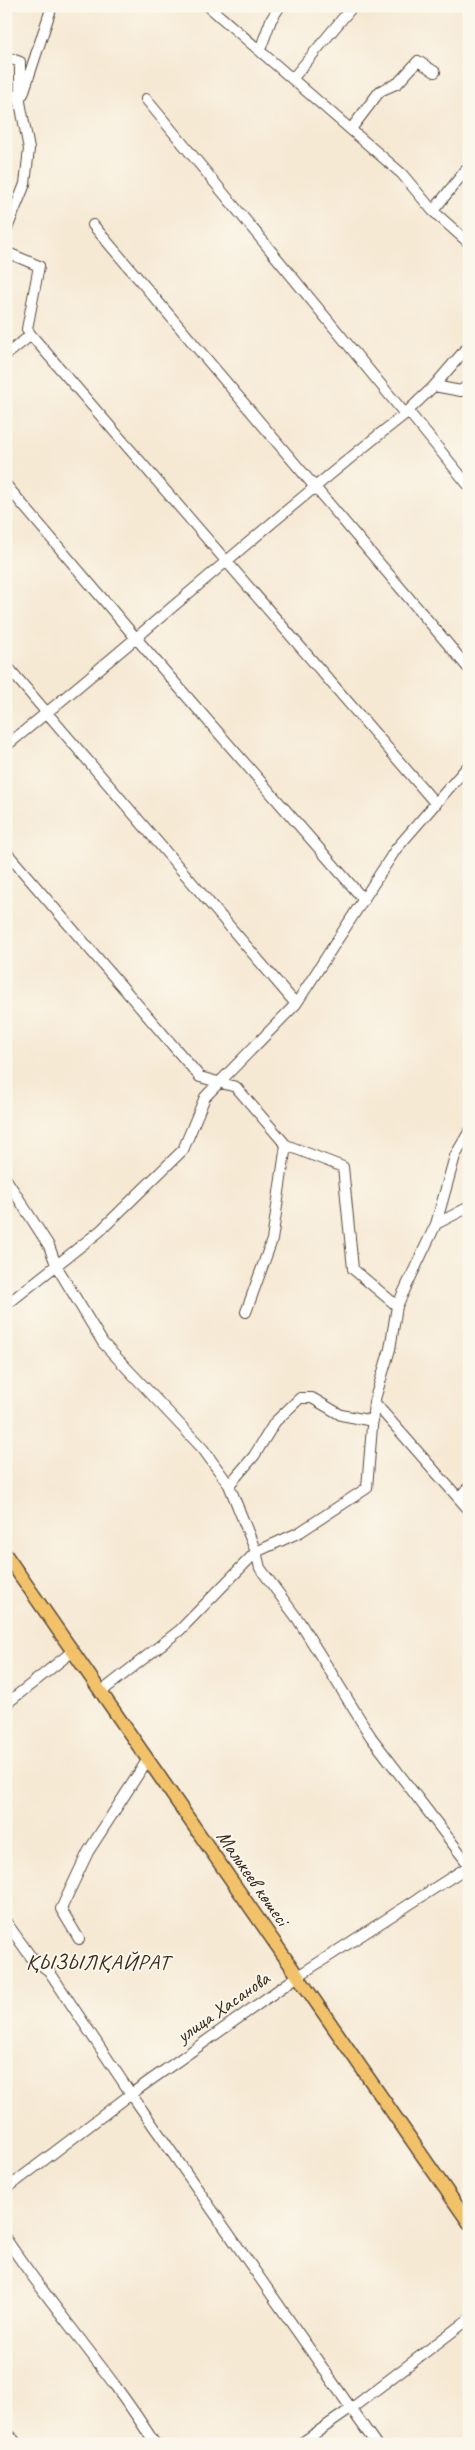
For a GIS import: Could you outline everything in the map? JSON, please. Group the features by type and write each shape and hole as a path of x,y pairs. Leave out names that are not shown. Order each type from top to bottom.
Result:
{"main road":[{"name":"Малькеев көшесі","path":"6,1555 469,2223"}],"street":[{"path":"20,102 52,6"},
{"path":"208,6 402,174 433,211 469,243"},
{"path":"260,50 270,20 280,6"},
{"path":"293,78 353,6"},
{"path":"6,57 20,62 20,102 29,149 25,184 6,231"},
{"path":"351,129 380,91 398,83 418,61 435,72"},
{"path":"146,99 469,486"},
{"path":"433,211 469,166"},
{"path":"93,225 469,669"},
{"path":"6,252 39,266 27,328 31,335 436,804"},
{"path":"6,355 31,335"},
{"path":"6,746 226,563 313,487 406,412 434,386 465,350 469,353"},
{"path":"434,386 461,391 469,384"},
{"path":"6,485 135,637 364,900"},
{"path":"6,665 296,1004"},
{"path":"6,1305 57,1268 100,1231 183,1150 205,1097 296,1004 396,849 469,765"},
{"path":"6,852 200,1077 205,1097"},
{"path":"235,1065 236,1087"},
{"path":"200,1077 236,1087 286,1145 343,1167 353,1269 397,1306"},
{"path":"101,1692 180,1630 256,1552 300,1532 367,1488 374,1402 390,1349 397,1306 436,1224 455,1156 469,1132"},
{"path":"246,1312 272,1240 286,1145"},
{"path":"6,1179 48,1246 57,1268 103,1343 203,1449 229,1485 256,1552 260,1568 299,1621 371,1737 469,1866"},
{"path":"436,1224 469,1207"},
{"path":"229,1485 254,1456 275,1422 300,1398 312,1398 341,1415 373,1421"},
{"path":"374,1402 469,1510"},
{"path":"459,1497 469,1487"},
{"path":"6,1704 73,1652"},
{"path":"79,1939 61,1909 88,1852 148,1759"},
{"name":"улица Хасанова","path":"6,2189 131,2094 298,1976 469,1866"},
{"path":"6,1922 31,1957 49,1971 131,2094 376,2444"},
{"path":"6,2239 90,2356 132,2408 155,2444"},
{"path":"300,2444 352,2408 469,2319"},
{"path":"6,2430 17,2444"}],"district":[{"name":"ҚЫЗЫЛҚАЙРАТ","path":"98,1962"}]}
